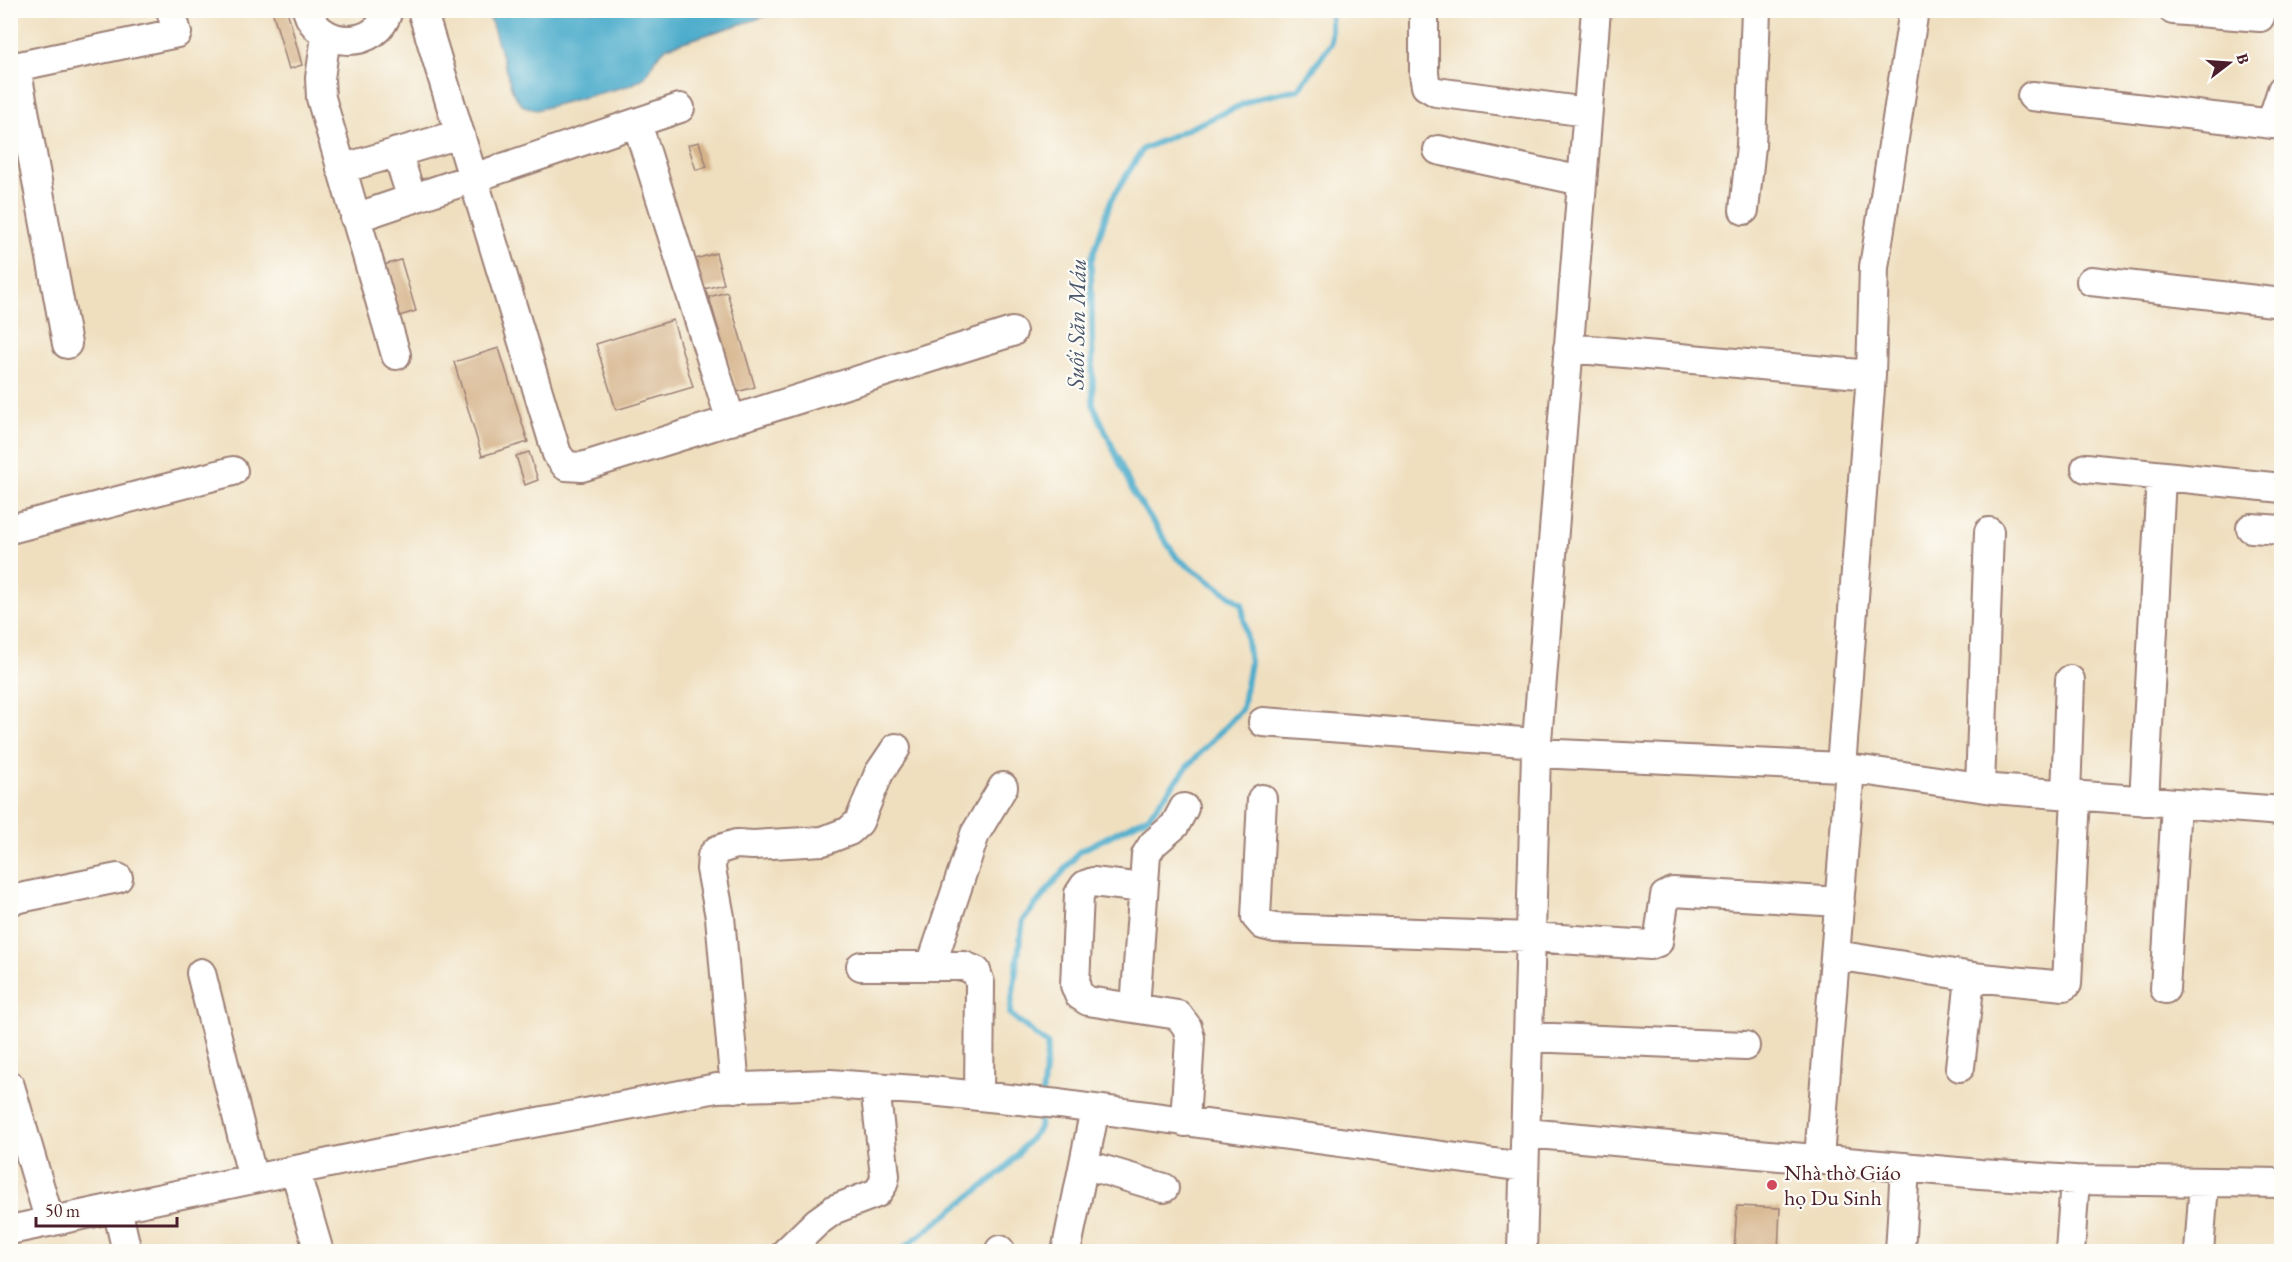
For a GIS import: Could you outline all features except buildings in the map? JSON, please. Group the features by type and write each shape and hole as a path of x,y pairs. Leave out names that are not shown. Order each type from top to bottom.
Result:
{"street":[{"path":"67,344 13,67 177,33 171,10"},
{"path":"307,10 315,27 326,36 347,41 368,36 379,28 388,10"},
{"path":"422,10 557,454 567,466 582,467 1012,332"},
{"path":"1424,10 1426,86 1436,92 1587,112"},
{"path":"1522,1251 1537,748 1596,10"},
{"path":"1744,210 1751,146 1756,10"},
{"path":"1819,1158 1840,902 1845,767 1871,375 1874,267 1914,10"},
{"path":"2173,10 2268,16"},
{"path":"326,36 320,88 341,169 396,356"},
{"path":"2032,96 2276,125 2282,90"},
{"path":"355,218 680,108"},
{"path":"638,123 731,421"},
{"path":"341,169 460,134"},
{"path":"1438,150 1581,181"},
{"path":"398,152 412,199"},
{"path":"2091,281 2282,303"},
{"path":"1568,348 1871,375"},
{"path":"2086,468 2282,488"},
{"path":"10,529 233,471"},
{"path":"2145,801 2161,477"},
{"path":"2251,528 2282,530"},
{"path":"1980,787 1989,532"},
{"path":"1836,955 1973,977 2064,986 2067,984 2071,796 2070,680"},
{"path":"1263,722 1537,748 1845,767 1980,787 2282,811"},
{"path":"735,1088 720,917 711,869 712,856 717,850 736,844 823,841 849,831 859,822 879,774 896,748"},
{"path":"931,966 975,834 1003,787"},
{"path":"1262,799 1256,917 1263,926 1531,937 1641,946 1656,944 1665,896 1673,892 1840,902"},
{"path":"2166,989 2176,804"},
{"path":"1135,1008 1146,855 1153,844 1175,825 1184,808"},
{"path":"10,900 118,878"},
{"path":"1143,888 1093,882 1085,885 1079,894 1075,984 1079,995 1088,1001 1178,1016 1187,1026 1190,1038 1185,1122"},
{"path":"861,966 964,966 976,971 980,983 979,1096"},
{"path":"201,973 253,1179"},
{"path":"1960,1067 1969,982 1973,977"},
{"path":"1528,1037 1745,1046"},
{"path":"10,1230 396,1149 694,1092 830,1084 1059,1104 1524,1167"},
{"path":"10,1086 50,1222"},
{"path":"786,1251 817,1222 835,1209 877,1193 884,1184 875,1087"},
{"path":"1066,1251 1095,1109"},
{"path":"1526,1133 2074,1180 2282,1183"},
{"path":"1084,1164 1164,1188"},
{"path":"1900,1251 1905,1167"},
{"path":"295,1170 319,1251"},
{"path":"2070,1251 2074,1180"},
{"path":"2199,1251 2204,1183"},
{"path":"117,1208 127,1251"}],"water":[{"path":"488,10 771,11 757,19 667,47 656,58 645,77 631,85 536,110 522,105 513,93"}],"waterway":[{"name":"Suối Săn Máu","path":"1042,1096 1048,1045 1010,1014 1023,920 1080,851 1149,816 1187,767 1242,709 1250,662 1242,604 1177,558 1134,494 1093,404 1091,261 1111,200 1143,149 1257,98 1299,89 1331,43 1331,10"},
{"name":"Suối Săn Máu","path":"903,1252 905,1247 1004,1170 1039,1128 1041,1110"}],"place":[{"name":"Nhà thờ Giáo họ Du Sinh","path":"1772,1185"}]}
